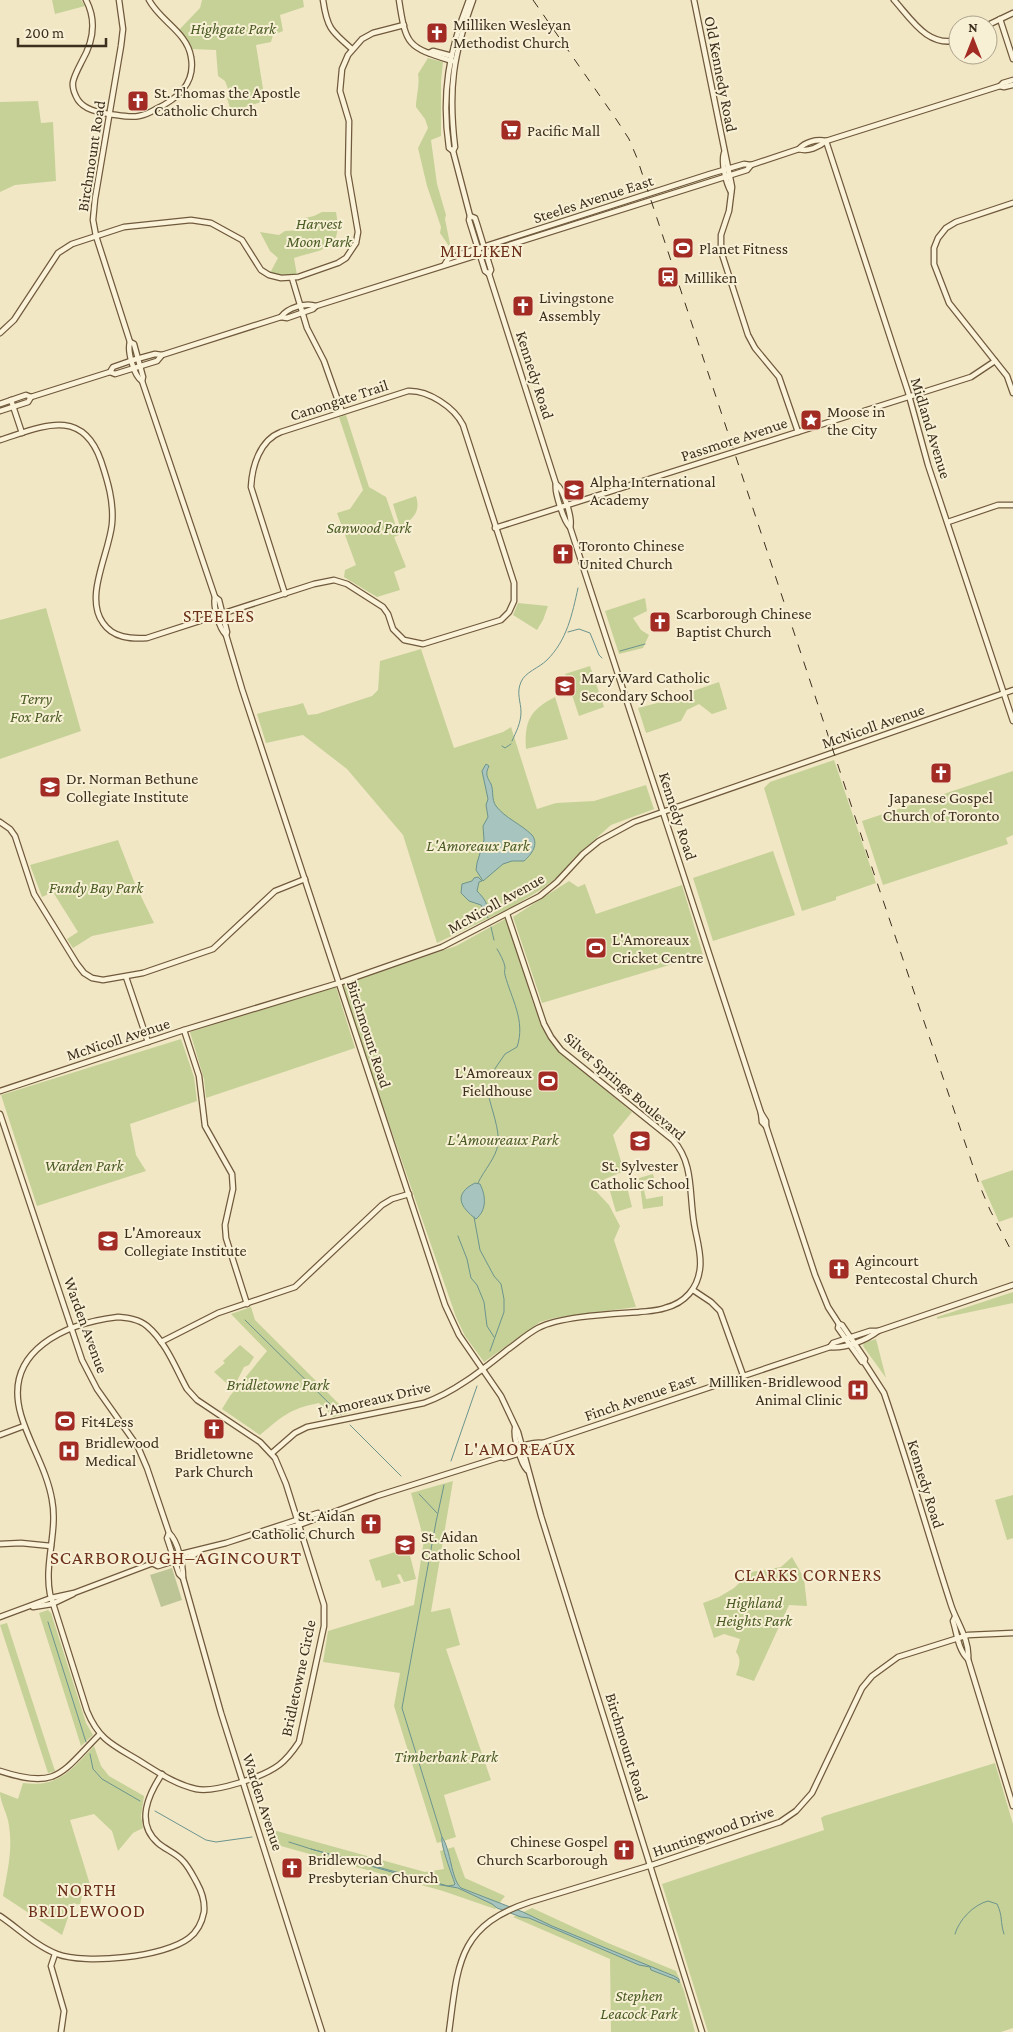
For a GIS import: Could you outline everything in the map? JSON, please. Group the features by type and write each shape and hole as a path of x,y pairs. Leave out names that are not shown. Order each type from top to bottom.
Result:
{"main road":[{"path":"86,0 92,18 92,35 88,49 72,84 74,93 81,104 90,110 133,117 144,115 178,97 190,78 192,62 188,47 181,36 158,15 149,0"},
{"name":"Birchmount Road","path":"119,0 123,29 94,206 96,236 130,342 134,344 144,377 142,382"},
{"path":"323,0 326,19 331,31 352,49"},
{"path":"399,0 404,25 411,44 420,50 429,53 433,51 452,59"},
{"name":"Kennedy Road","path":"469,0 452,59 445,106 449,148 453,151 478,252 485,271 489,274 556,484 555,488 564,506 566,524 570,527 762,1113 761,1118 766,1126 815,1275 828,1307 848,1338 865,1359 864,1362 884,1393 955,1617 953,1621 960,1637 964,1655 968,1658 1013,1806"},
{"name":"Kennedy Road","path":"452,59 473,0"},
{"name":"Old Kennedy Road","path":"694,0 727,169 728,188 731,192 729,211 721,235 721,251 748,335 755,348 779,377 798,432"},
{"path":"894,0 928,36 941,41 948,41"},
{"path":"1013,13 1000,20 1013,59"},
{"path":"0,333 14,320 58,253 72,244 124,227 140,224 204,220 221,227 242,240 261,270 275,277 292,278 342,261 350,254 357,239 358,227 348,174 349,121 340,91 342,69 352,49 362,39 373,32 404,25"},
{"name":"Steeles Avenue East","path":"0,404 26,395 31,397 110,372 115,374 157,361 162,356 282,317 286,318 302,313 316,306 450,264 478,252 484,247 727,169 744,164 751,165 799,150 803,145 819,140 826,141 1000,86 1013,80"},
{"name":"Steeles Avenue East","path":"1000,86 1013,85"},
{"name":"Midland Avenue","path":"826,141 909,396 928,465 1013,721"},
{"name":"Steeles Avenue East","path":"478,252 486,253 746,170 751,165"},
{"path":"1013,203 948,226 938,238 934,253 934,264 949,303 1007,376 1013,393"},
{"name":"Kennedy Road","path":"470,216 475,218 491,270 489,274"},
{"path":"292,278 309,332 324,361 342,412"},
{"name":"Steeles Avenue East","path":"282,317 285,312 300,307 311,304 316,306"},
{"name":"Birchmount Road","path":"130,342 128,346 134,368 142,382 215,597 219,600 220,615 227,632 226,635 445,1305 459,1335 501,1396 515,1428 514,1433 521,1450 524,1467 527,1470 702,2032"},
{"name":"Steeles Avenue East","path":"110,372 113,367 132,360 155,354 162,356"},
{"name":"Passmore Avenue","path":"495,528 974,376 994,361"},
{"name":"Canongate Trail","path":"0,440 49,425 64,425 82,431 96,447 108,482 112,505 110,535 95,599 99,617 108,629 123,637 147,638 220,615 285,594 321,582 339,580 383,607 398,634 404,640 428,644 495,623 509,612 515,595 514,583 463,425 451,410 427,394 412,391 404,392 273,435 262,447 251,476 252,495 285,594"},
{"name":"Steeles Avenue East","path":"0,410 28,402 31,397"},
{"path":"11,400 22,433"},
{"path":"948,522 998,505 1013,505"},
{"name":"McNicoll Avenue","path":"0,1091 184,1030 339,983 429,952 507,914 548,890 599,841 612,832 634,822 1013,690"},
{"path":"0,822 10,829 15,836 34,894 80,968 95,979 108,980 126,977 213,950 275,891 305,879"},
{"name":"Silver Springs Boulevard","path":"507,914 542,1020 551,1037 561,1050 673,1140 685,1158 689,1170 691,1203 701,1266 693,1290"},
{"path":"126,977 148,1042"},
{"path":"184,1030 199,1076 205,1126 232,1174 233,1190 225,1225 226,1238 247,1304"},
{"name":"Warden Avenue","path":"0,1114 82,1360 96,1389 138,1447 147,1468 169,1534 167,1538 183,1578 243,1780 322,2032"},
{"path":"161,1342 218,1313 295,1287 382,1205 392,1199 409,1194"},
{"name":"Finch Avenue East","path":"830,1347 833,1343 870,1331 878,1331 1013,1285"},
{"path":"482,1369 532,1331 544,1325 564,1320 665,1309 681,1301 693,1290 711,1302 720,1311 743,1375"},
{"name":"Bridletowne Circle","path":"118,1317 132,1319 148,1326 161,1342 187,1389 197,1400 260,1442 272,1453 280,1466 325,1614 302,1729 298,1742 290,1756 279,1766 268,1772 219,1788 197,1789 180,1784 116,1747 95,1729 87,1711 52,1601 48,1577 53,1524 53,1501 24,1426 20,1408 18,1390 24,1367 32,1354 53,1336 102,1319 118,1317"},
{"name":"Finch Avenue East","path":"0,1617 52,1601 154,1564 157,1561 176,1558 193,1550 199,1551 298,1522 318,1513 324,1515 501,1456 503,1453 521,1450 537,1442 543,1443 830,1347 836,1348 852,1343 872,1336 878,1331"},
{"name":"L'Amoreaux Drive","path":"272,1453 295,1433 307,1427 424,1404 444,1394 482,1369"},
{"path":"0,1435 24,1426"},
{"path":"0,1544 51,1546"},
{"name":"Huntingwood Drive","path":"449,2032 459,1964 469,1943 486,1924 513,1908 780,1822 804,1804 812,1793 862,1688 872,1676 898,1657 960,1637 1013,1632"},
{"path":"0,1771 33,1780 53,1777 68,1767 100,1734"},
{"path":"0,1916 55,1954 68,1958 87,1959 141,1956 182,1943 192,1936 200,1925 204,1904 200,1888 184,1861 156,1841 146,1820 147,1802 162,1774"},
{"path":"55,1954 51,1966 64,2011 61,2032"}],"green space":[{"path":"52,0 81,0 85,6 55,14"},
{"name":"Highgate Park","path":"202,0 303,0 304,7 280,15 283,31 273,35 271,42 256,45 265,101 231,111 227,98 231,97 225,81 218,76 216,50 191,49 178,31 200,8"},
{"path":"428,58 443,62 441,136 431,140 437,184 446,215 445,219 451,249 440,233 441,227 427,186 418,148 428,128 425,119 416,107 418,74"},
{"path":"38,101 41,123 53,122 56,181 15,185 0,192 0,102"},
{"name":"Harvest Moon Park","path":"322,212 336,212 337,234 334,241 323,249 294,258 297,275 280,276 270,273 278,258 270,251 260,232 279,235 285,231 302,230 300,219"},
{"name":"Sanwood Park","path":"346,415 369,487 386,497 399,535 394,537 406,567 394,572 400,590 377,597 344,577 345,570 356,565 337,513 350,509 363,490 339,417"},
{"path":"416,496 417,511 409,521 400,527 393,504"},
{"path":"645,598 647,611 633,618 641,630 649,635 643,648 619,654 605,611"},
{"path":"518,603 548,606 537,630 513,615"},
{"name":"Terry Fox Park","path":"46,608 81,731 0,759 0,620"},
{"name":"L'Amoreaux Park","path":"421,649 454,748 503,732 511,727 537,809 556,803 594,801 646,785 654,809 611,825 574,858 559,876 542,889 512,907 437,943 403,835 347,769 303,735 266,743 257,714 303,703 308,715 317,714 372,696 378,690 380,661"},
{"path":"590,666 604,707 579,716 565,674"},
{"path":"719,682 727,709 712,714 699,704 687,710 681,721 646,733 638,708"},
{"path":"555,697 568,739 526,749 526,731 530,717 546,702"},
{"path":"834,760 876,883 836,897 836,900 802,911 764,788 770,782"},
{"path":"1013,771 1013,835 1006,838 1008,844 883,885 862,821"},
{"name":"Fundy Bay Park","path":"118,840 135,884 154,923 92,936 73,948 67,939 78,932 53,892 42,897 30,865"},
{"path":"773,851 795,915 713,941 693,878"},
{"path":"569,881 578,887 585,884 596,914 682,885 703,955 542,1003 513,917"},
{"name":"L'Amoureaux Park","path":"507,918 533,1003 547,1037 561,1053 632,1112 613,1135 624,1171 605,1179 594,1189 609,1205 620,1226 614,1240 636,1307 554,1318 540,1322 484,1362 465,1336 456,1317 341,985 456,946"},
{"path":"336,987 355,1048 206,1098 204,1079 190,1032"},
{"name":"Warden Park","path":"181,1039 194,1077 197,1101 130,1124 136,1155 146,1171 37,1206 1,1095"},
{"path":"1013,1170 1013,1217 999,1222 981,1181"},
{"path":"653,1174 654,1178 642,1181 646,1199 663,1196 663,1206 643,1209 639,1178"},
{"path":"626,1183 632,1207 616,1212 609,1188"},
{"path":"1013,1292 1013,1303 937,1319 937,1317"},
{"name":"Bridletowne Park","path":"251,1307 255,1320 348,1413 333,1417 319,1403 309,1405 287,1414 260,1435 222,1409 230,1396 267,1351 231,1314"},
{"path":"876,1339 886,1378 863,1346 864,1343"},
{"path":"240,1345 254,1357 249,1365 244,1367 233,1389 214,1372 225,1363 223,1361"},
{"name":"Timberbank Park","path":"453,1481 431,1612 450,1608 460,1645 446,1649 491,1780 444,1795 456,1837 437,1843 394,1706 400,1673 323,1662 328,1631 414,1605 424,1540 411,1493"},
{"path":"1013,1495 1013,1538 1007,1540 995,1500"},
{"path":"408,1548 416,1579 404,1582 400,1574 397,1575 401,1583 382,1588 380,1580 376,1581 369,1560"},
{"name":"Highland Heights Park","path":"792,1557 804,1578 807,1606 789,1605 754,1681 736,1675 739,1660 736,1652 740,1639 724,1634 714,1638 703,1603 719,1597 734,1588 751,1572 781,1567"},
{"path":"172,1568 182,1600 161,1607 150,1575"},
{"path":"48,1610 51,1613 86,1723 93,1735 81,1746 39,1613"},
{"path":"7,1623 55,1771 48,1773 0,1625"},
{"path":"94,1746 101,1766 109,1776 144,1796 141,1816 143,1828 133,1833 118,1851 112,1831 94,1814 70,1820 92,1891 78,1891 77,1893 82,1896 80,1905 73,1903 62,1935 3,1896 9,1861 10,1835 0,1792 18,1799 23,1783 46,1783 55,1780 71,1769"},
{"path":"995,1763 1013,1824 1013,2028 1001,2032 708,2032 662,1884 824,1830 821,1818 824,1816"},
{"path":"266,1828 425,1872 444,1869 440,1851 454,1847 465,1878 505,1896 495,1909 443,1891 270,1843"},
{"name":"Stephen Leacock Park","path":"532,1908 608,1943 676,1971 684,1991 695,2032 611,2032 610,1959 513,1917"}],"water":[{"path":"486,764 489,766 487,775 496,806 532,835 535,845 530,855 524,861 512,861 503,864 483,881 476,870 484,840 483,826 488,817 486,805 488,799 482,771"},
{"path":"478,877 482,881 479,882 477,891 484,898 487,907 486,913 481,905 469,901 461,893 462,884"},
{"path":"475,1183 480,1184 484,1198 484,1207 476,1219 466,1210 461,1201 461,1196 464,1192"},
{"path":"442,1837 455,1878 461,1888 674,1976 679,1979 679,1983 677,1980 651,1970 650,1967 639,1965 529,1918 497,1908 458,1888 430,1883 311,1849 448,1886 454,1885"}],"waterway":[{"path":"512,741 521,716 519,694 521,682 526,675 547,660 564,636 578,588"},
{"path":"568,632 579,629 590,633 602,658"},
{"path":"620,651 645,644"},
{"path":"502,746 505,748 511,744"},
{"path":"486,913 488,918"},
{"path":"491,927 494,940"},
{"path":"492,1073 505,1054 517,1047 520,1028 517,1010 505,975 505,967 497,949"},
{"path":"478,1183 492,1159 498,1144 497,1126 488,1093"},
{"path":"474,1217 480,1250 494,1276 501,1284 504,1299 504,1312 490,1351"},
{"path":"458,1236 467,1259 471,1278 477,1285 484,1302 487,1326 494,1337"},
{"path":"245,1320 341,1415"},
{"path":"451,1461 477,1386"},
{"path":"350,1425 401,1476"},
{"path":"442,1837 402,1708 444,1485"},
{"path":"419,1494 437,1513"},
{"path":"48,1622 86,1742"},
{"path":"90,1754 93,1769 102,1779 140,1801"},
{"path":"155,1811 206,1840 216,1842 252,1837"},
{"path":"289,1842 311,1849"},
{"path":"955,1934 967,1914 977,1906 988,1901 997,1904 1004,1934"}],"railway":[{"path":"533,0 616,119 629,139 637,158 865,847 979,1184 1013,1254"}],"place":[{"name":"Milliken Wesleyan Methodist Church","path":"437,33"},
{"name":"St. Thomas the Apostle Catholic Church","path":"138,101"},
{"name":"Pacific Mall","path":"511,130"},
{"name":"Planet Fitness","path":"683,248"},
{"name":"Milliken","path":"668,277"},
{"name":"Livingstone Assembly","path":"523,306"},
{"name":"Moose in the City","path":"811,420"},
{"name":"Alpha International Academy","path":"574,490"},
{"name":"Toronto Chinese United Church","path":"563,554"},
{"name":"Scarborough Chinese Baptist Church","path":"660,622"},
{"name":"Mary Ward Catholic Secondary School","path":"565,686"},
{"name":"Japanese Gospel Church of Toronto","path":"941,773"},
{"name":"Dr. Norman Bethune Collegiate Institute","path":"50,787"},
{"name":"L'Amoreaux Cricket Centre","path":"596,948"},
{"name":"L'Amoreaux Fieldhouse","path":"548,1081"},
{"name":"St. Sylvester Catholic School","path":"640,1141"},
{"name":"L'Amoreaux Collegiate Institute","path":"108,1241"},
{"name":"Agincourt Pentecostal Church","path":"839,1269"},
{"name":"Milliken-Bridlewood Animal Clinic","path":"858,1390"},
{"name":"Fit4Less","path":"65,1421"},
{"name":"Bridletowne Park Church","path":"214,1429"},
{"name":"Bridlewood Medical","path":"69,1451"},
{"name":"St. Aidan Catholic Church","path":"371,1524"},
{"name":"St. Aidan Catholic School","path":"405,1545"},
{"name":"Chinese Gospel Church Scarborough","path":"624,1850"},
{"name":"Bridlewood Presbyterian Church","path":"292,1868"}],"district":[{"name":"MILLIKEN","path":"482,251"},
{"name":"STEELES","path":"219,616"},
{"name":"L'AMOREAUX","path":"520,1449"},
{"name":"SCARBOROUGH–AGINCOURT","path":"176,1557"},
{"name":"CLARKS CORNERS","path":"808,1575"},
{"name":"NORTH BRIDLEWOOD","path":"87,1900"}]}
